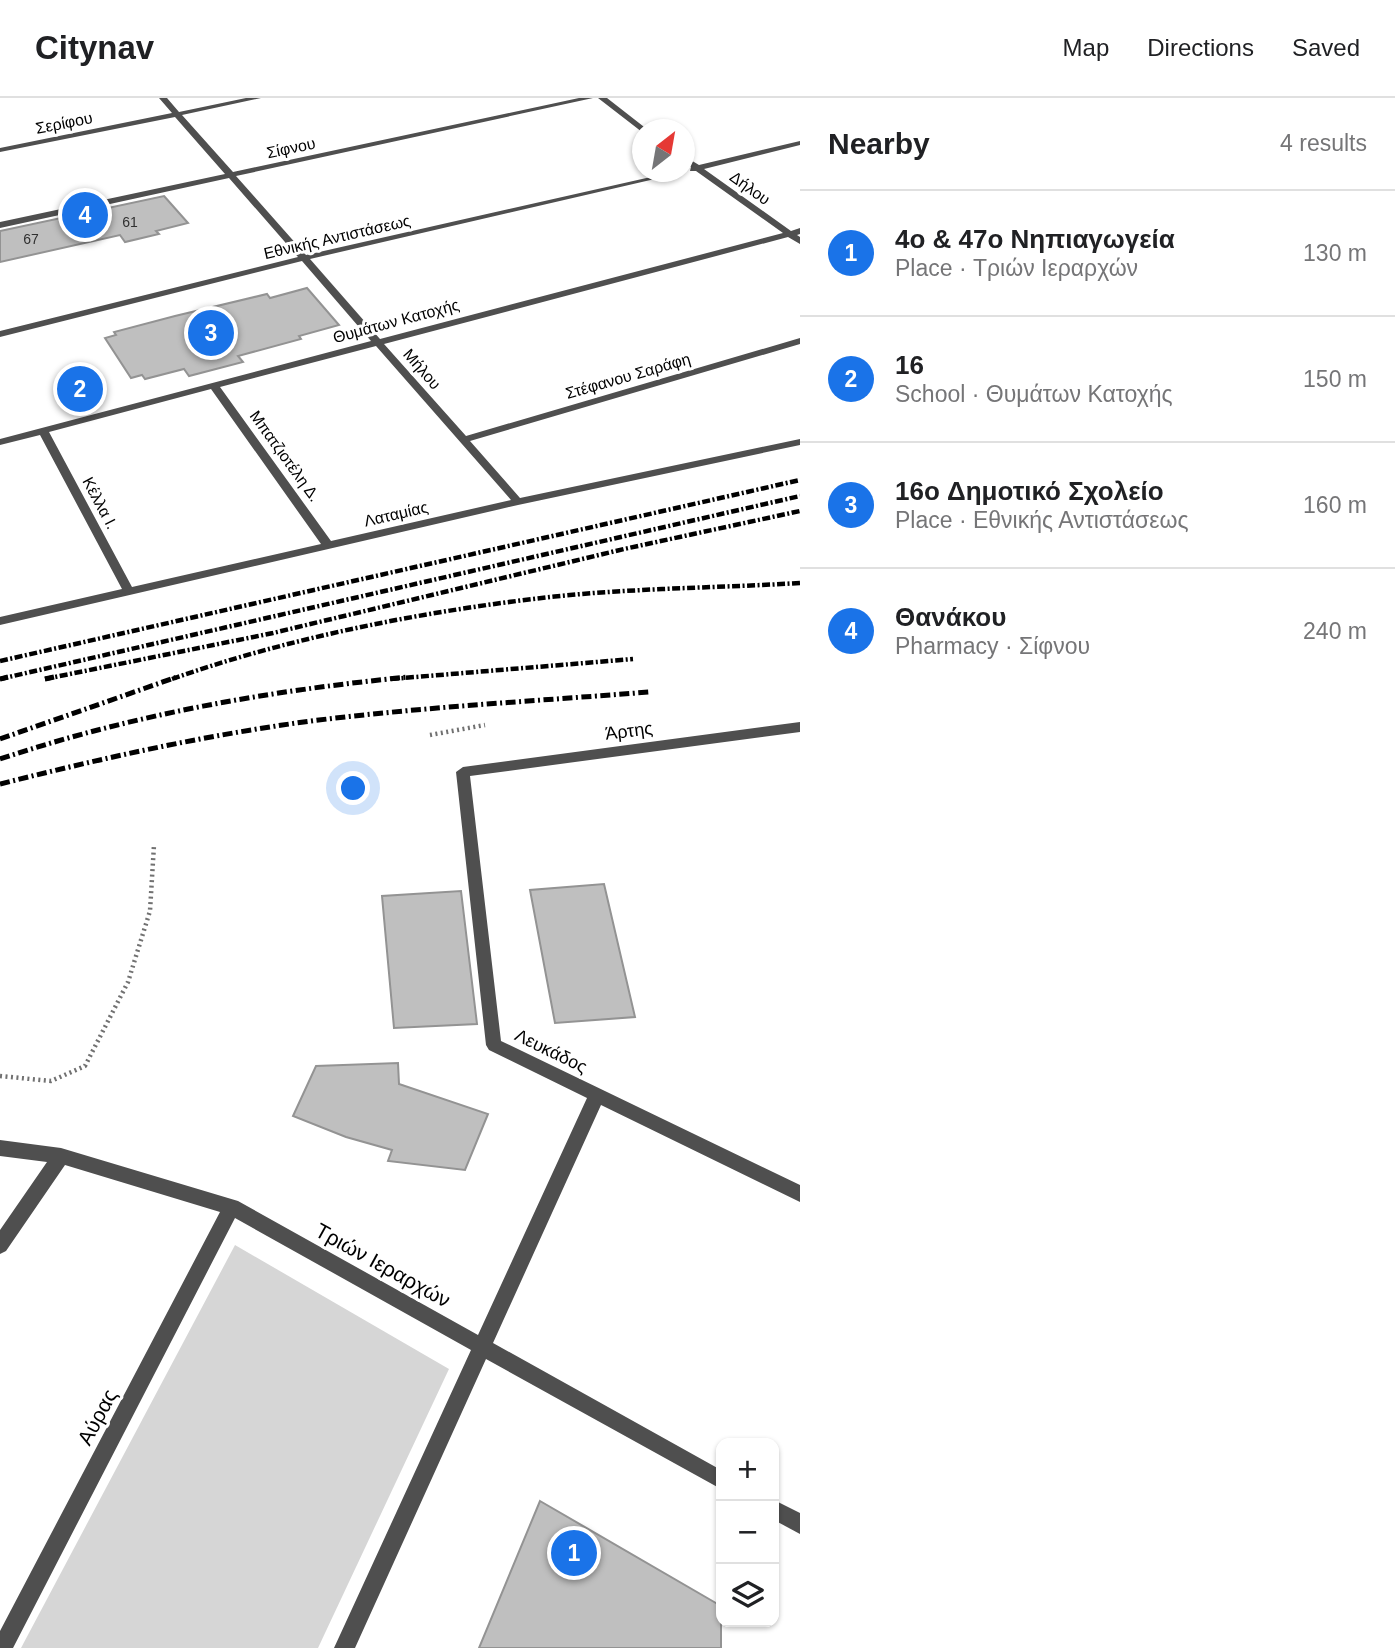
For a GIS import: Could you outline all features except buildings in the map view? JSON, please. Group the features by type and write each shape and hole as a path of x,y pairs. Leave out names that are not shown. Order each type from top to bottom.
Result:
{"street":[{"name":"Μήλου","path":"163,98 518,502"},
{"name":"Σερίφου","path":"0,150 257,98"},
{"name":"Σίφνου","path":"0,225 589,98"},
{"path":"601,98 632,121"},
{"name":"Εθνικής Αντιστάσεως","path":"695,169 800,143"},
{"name":"Δήλου","path":"695,166 795,232 800,241"},
{"name":"Εθνικής Αντιστάσεως","path":"0,334 304,258 635,182"},
{"name":"Θυμάτων Κατοχής","path":"0,442 795,232"},
{"name":"Στέφανου Σαράφη","path":"464,440 800,341"},
{"name":"Μπατζιοτέλη Δ.","path":"214,386 329,546"},
{"name":"Κέλλα Ι.","path":"43,431 129,591"},
{"name":"Λαταμίας","path":"0,621 518,502 800,442"},
{"name":"Άρτης","path":"463,772 800,727"},
{"name":"Λευκάδος","path":"463,772 494,1045 800,1194"},
{"path":"344,1648 597,1095"},
{"name":"Τριών Ιεραρχών","path":"0,1148 61,1156 232,1207 716,1477"},
{"path":"0,1245 61,1156"},
{"name":"Αύρας","path":"2,1648 232,1207"},
{"path":"779,1513 800,1524"}],"path":[{"path":"430,735 485,725"},
{"path":"0,1076 51,1082 85,1066 128,982 150,911 154,845"}],"shaded area":[{"path":"235,1245 449,1369 318,1648 21,1648"}],"railway":[{"path":"0,661 800,480"},
{"path":"8,677 0,679 800,496"},
{"path":"54,677 45,679 273,633 624,549 800,511"},
{"path":"172,679 311,638 455,610 581,594 800,583"},
{"path":"391,679 633,659"},
{"path":"0,739 177,677"},
{"path":"0,759 101,729 202,706 304,689 408,677"},
{"path":"0,784 155,748 311,721 437,708 649,692"}],"place":[{"name":"Θανάκου","path":"85,215"},
{"name":"16o Δημοτικό Σχολείο","path":"211,333"},
{"name":"16","path":"80,389"},
{"name":"4ο & 47ο Νηπιαγωγεία","path":"574,1553"}]}
